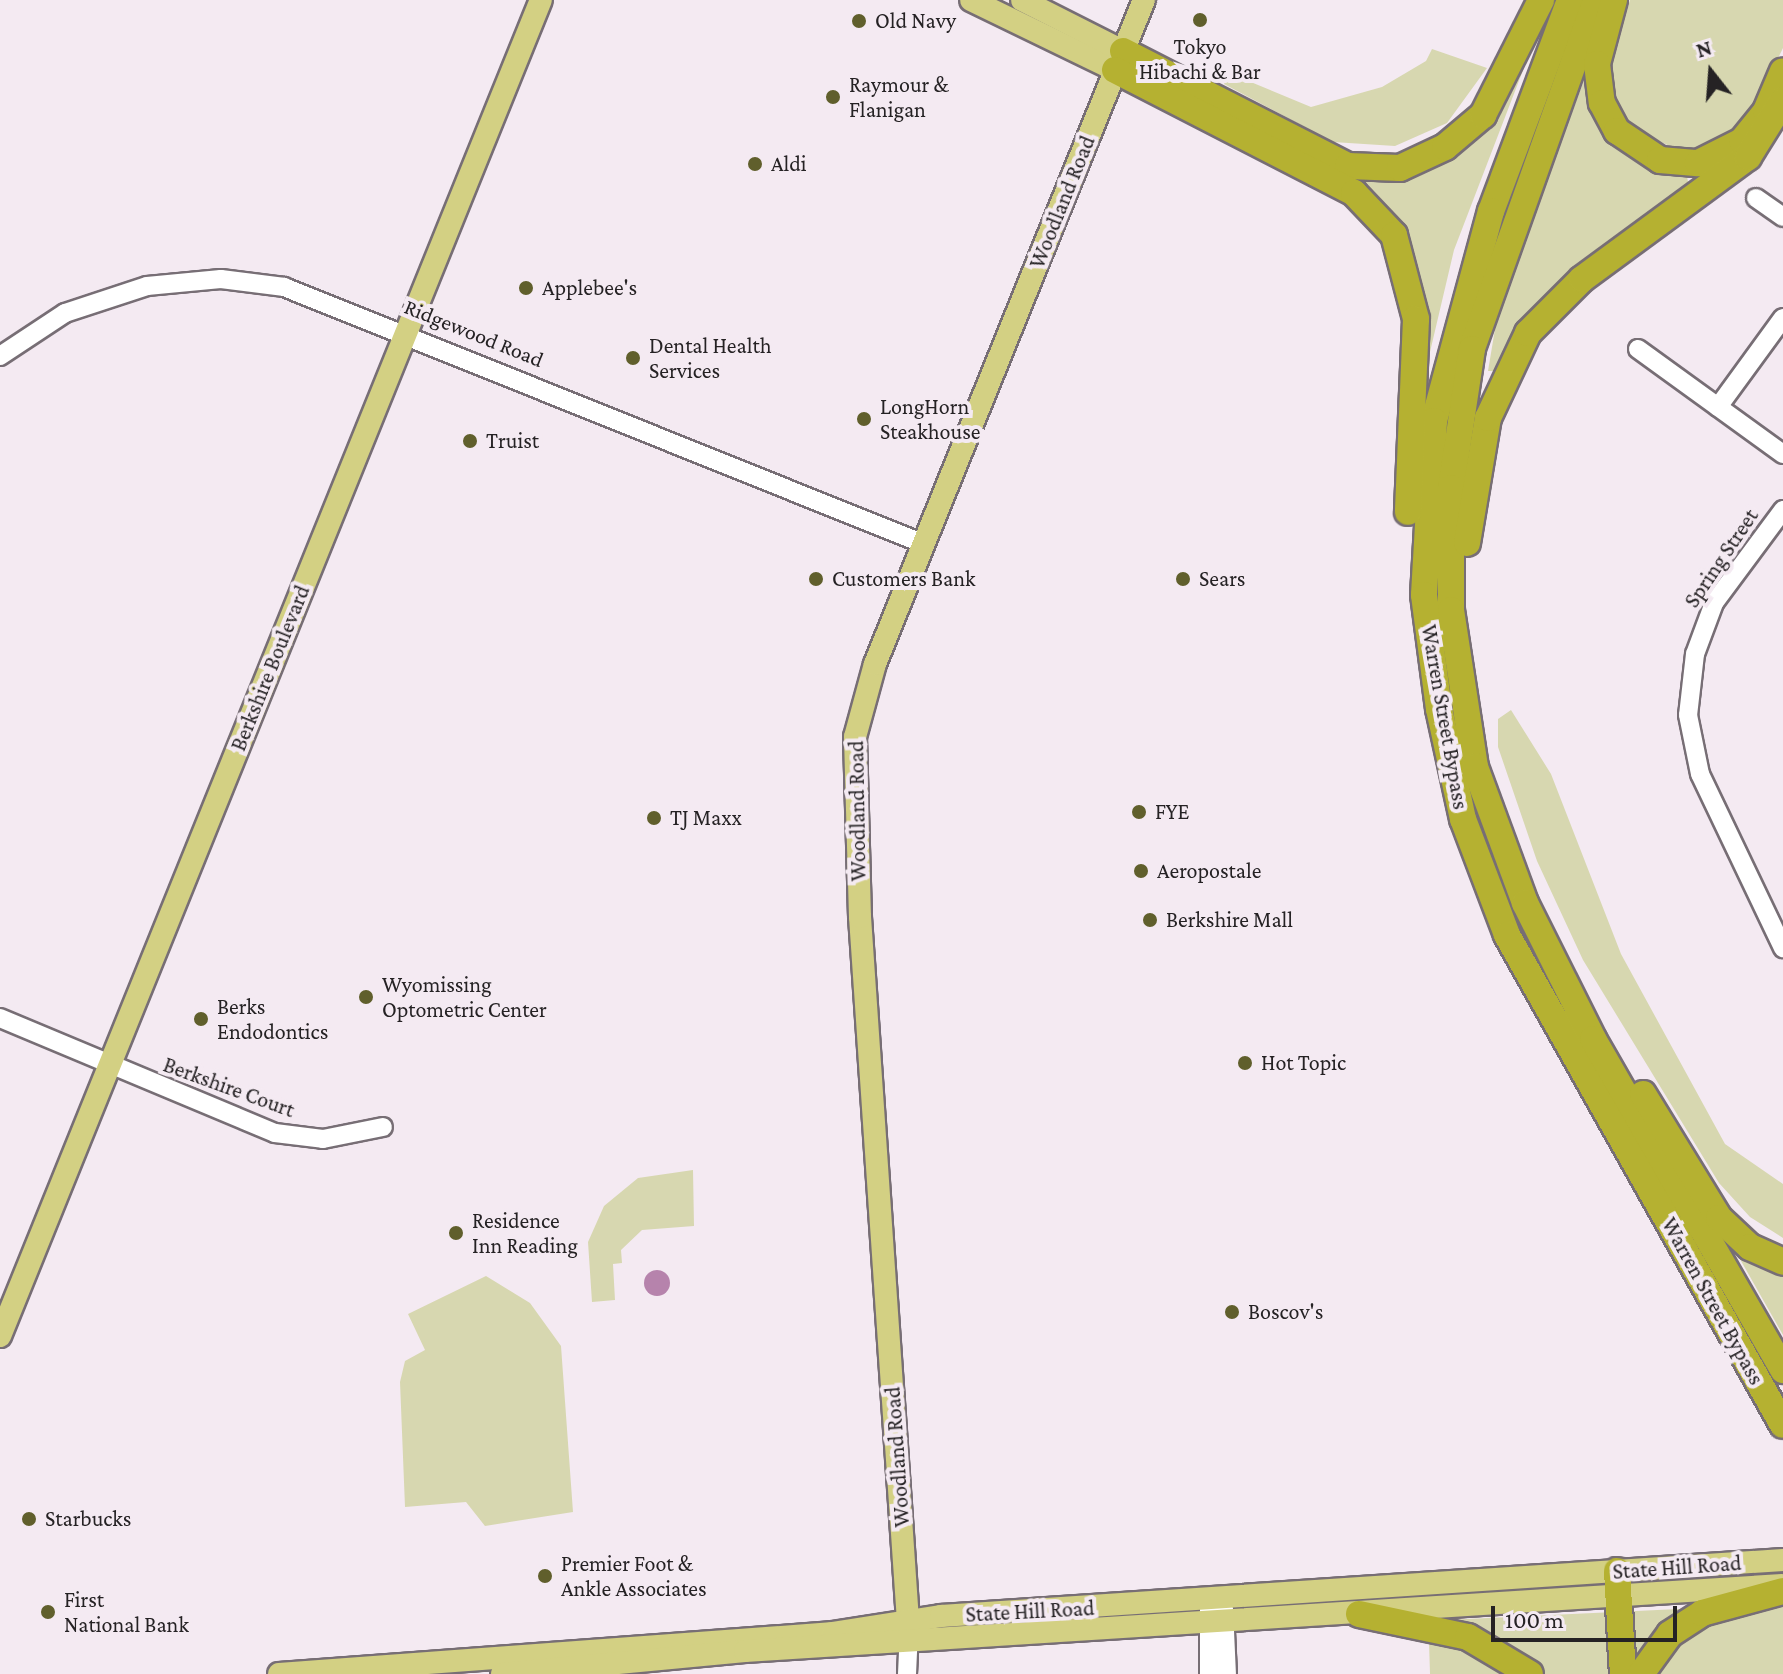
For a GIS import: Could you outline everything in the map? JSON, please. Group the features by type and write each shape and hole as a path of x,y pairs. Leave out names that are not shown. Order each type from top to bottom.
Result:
{"highway":[{"path":"1119,60 1348,166 1400,168 1445,147 1483,115 1541,0"},
{"name":"Warren Street Bypass","path":"1570,0 1466,289 1424,495 1424,595 1463,819 1507,935 1783,1425"},
{"name":"Warren Street Bypass","path":"1596,0 1499,259 1459,414 1451,610 1475,767 1525,903 1593,1039 1783,1370"},
{"path":"1614,0 1597,64 1599,91 1617,131 1660,160 1698,163 1742,141 1766,111 1783,71"},
{"path":"1119,60 1354,193 1400,247 1416,319 1408,464 1415,657 1425,714 1463,819"},
{"path":"1475,767 1466,538 1479,450 1503,377 1553,305 1748,157 1783,101"},
{"path":"1525,903 1713,1210 1750,1247 1783,1262"},
{"path":"1612,1583 1612,1674"},
{"path":"1612,1583 1623,1674"},
{"path":"1641,1674 1670,1634 1702,1613 1783,1588"},
{"path":"1359,1614 1468,1637 1530,1674"}],"main road":[{"name":"Berkshire Boulevard","path":"0,1336 541,0"},
{"path":"971,0 1119,60"},
{"path":"1022,0 1119,60"},
{"name":"Woodland Road","path":"909,1631 852,776 864,695 1144,0"},
{"name":"State Hill Road","path":"1217,1610 1359,1614 1783,1560"},
{"name":"State Hill Road","path":"502,1674 909,1631 1612,1583 1783,1588"},
{"name":"State Hill Road","path":"279,1674 634,1661"}],"street":[{"path":"1756,198 1783,217"},
{"name":"Ridgewood Road","path":"0,356 93,301 205,279 284,287 406,331 924,544"},
{"path":"1718,407 1783,318"},
{"path":"1638,349 1783,454"},
{"name":"Spring Street","path":"1783,510 1714,603 1695,654 1688,715 1700,774 1783,948"},
{"path":"0,1018 108,1064"},
{"name":"Berkshire Court","path":"108,1064 291,1137 349,1137 383,1127"},
{"path":"1209,1674 1217,1610"},
{"path":"1217,1610 1227,1674"},
{"name":"Woodland Road","path":"907,1674 909,1631"}],"green space":[{"path":"1550,0 1454,250 1418,403 1424,304 1414,254 1387,207 1353,180 1433,167"},
{"path":"1630,0 1783,0 1783,48 1745,125 1707,150 1684,153 1632,128 1612,95 1608,72"},
{"path":"1432,49 1487,68 1447,123 1395,146 1333,142 1224,84 1229,73 1311,107 1382,87 1426,61"},
{"path":"1589,67 1597,115 1686,170 1690,194 1500,371 1488,371 1499,305"},
{"path":"1511,710 1551,774 1621,954 1725,1144 1783,1184 1783,1238 1750,1217 1719,1183 1583,960 1537,861 1498,747 1498,719"},
{"path":"693,1170 694,1226 642,1230 621,1250 622,1263 613,1264 615,1300 592,1302 588,1242 604,1206 638,1178"},
{"path":"1732,1245 1783,1270 1783,1335"},
{"path":"486,1276 530,1303 561,1346 573,1512 485,1526 466,1502 405,1507 400,1382 405,1361 425,1350 408,1314"},
{"path":"1783,1604 1783,1674 1430,1674 1429,1642 1444,1620"}],"shaded area":[{"path":"657,1270 666,1274 670,1283 666,1292 657,1296 648,1292 644,1283 648,1274"}],"place":[{"name":"Tokyo Hibachi & Bar","path":"1200,20"},
{"name":"Old Navy","path":"859,21"},
{"name":"Raymour & Flanigan","path":"833,97"},
{"name":"Aldi","path":"755,164"},
{"name":"Applebee's","path":"526,288"},
{"name":"Dental Health Services","path":"633,358"},
{"name":"LongHorn Steakhouse","path":"864,419"},
{"name":"Truist","path":"470,441"},
{"name":"Customers Bank","path":"816,579"},
{"name":"Sears","path":"1183,579"},
{"name":"FYE","path":"1139,812"},
{"name":"TJ Maxx","path":"654,818"},
{"name":"Aeropostale","path":"1141,871"},
{"name":"Berkshire Mall","path":"1150,920"},
{"name":"Wyomissing Optometric Center","path":"366,997"},
{"name":"Berks Endodontics","path":"201,1019"},
{"name":"Hot Topic","path":"1245,1063"},
{"name":"Residence Inn Reading","path":"456,1233"},
{"name":"Boscov's","path":"1232,1312"},
{"name":"Starbucks","path":"29,1519"},
{"name":"Premier Foot & Ankle Associates","path":"545,1576"},
{"name":"First National Bank","path":"48,1612"}]}
